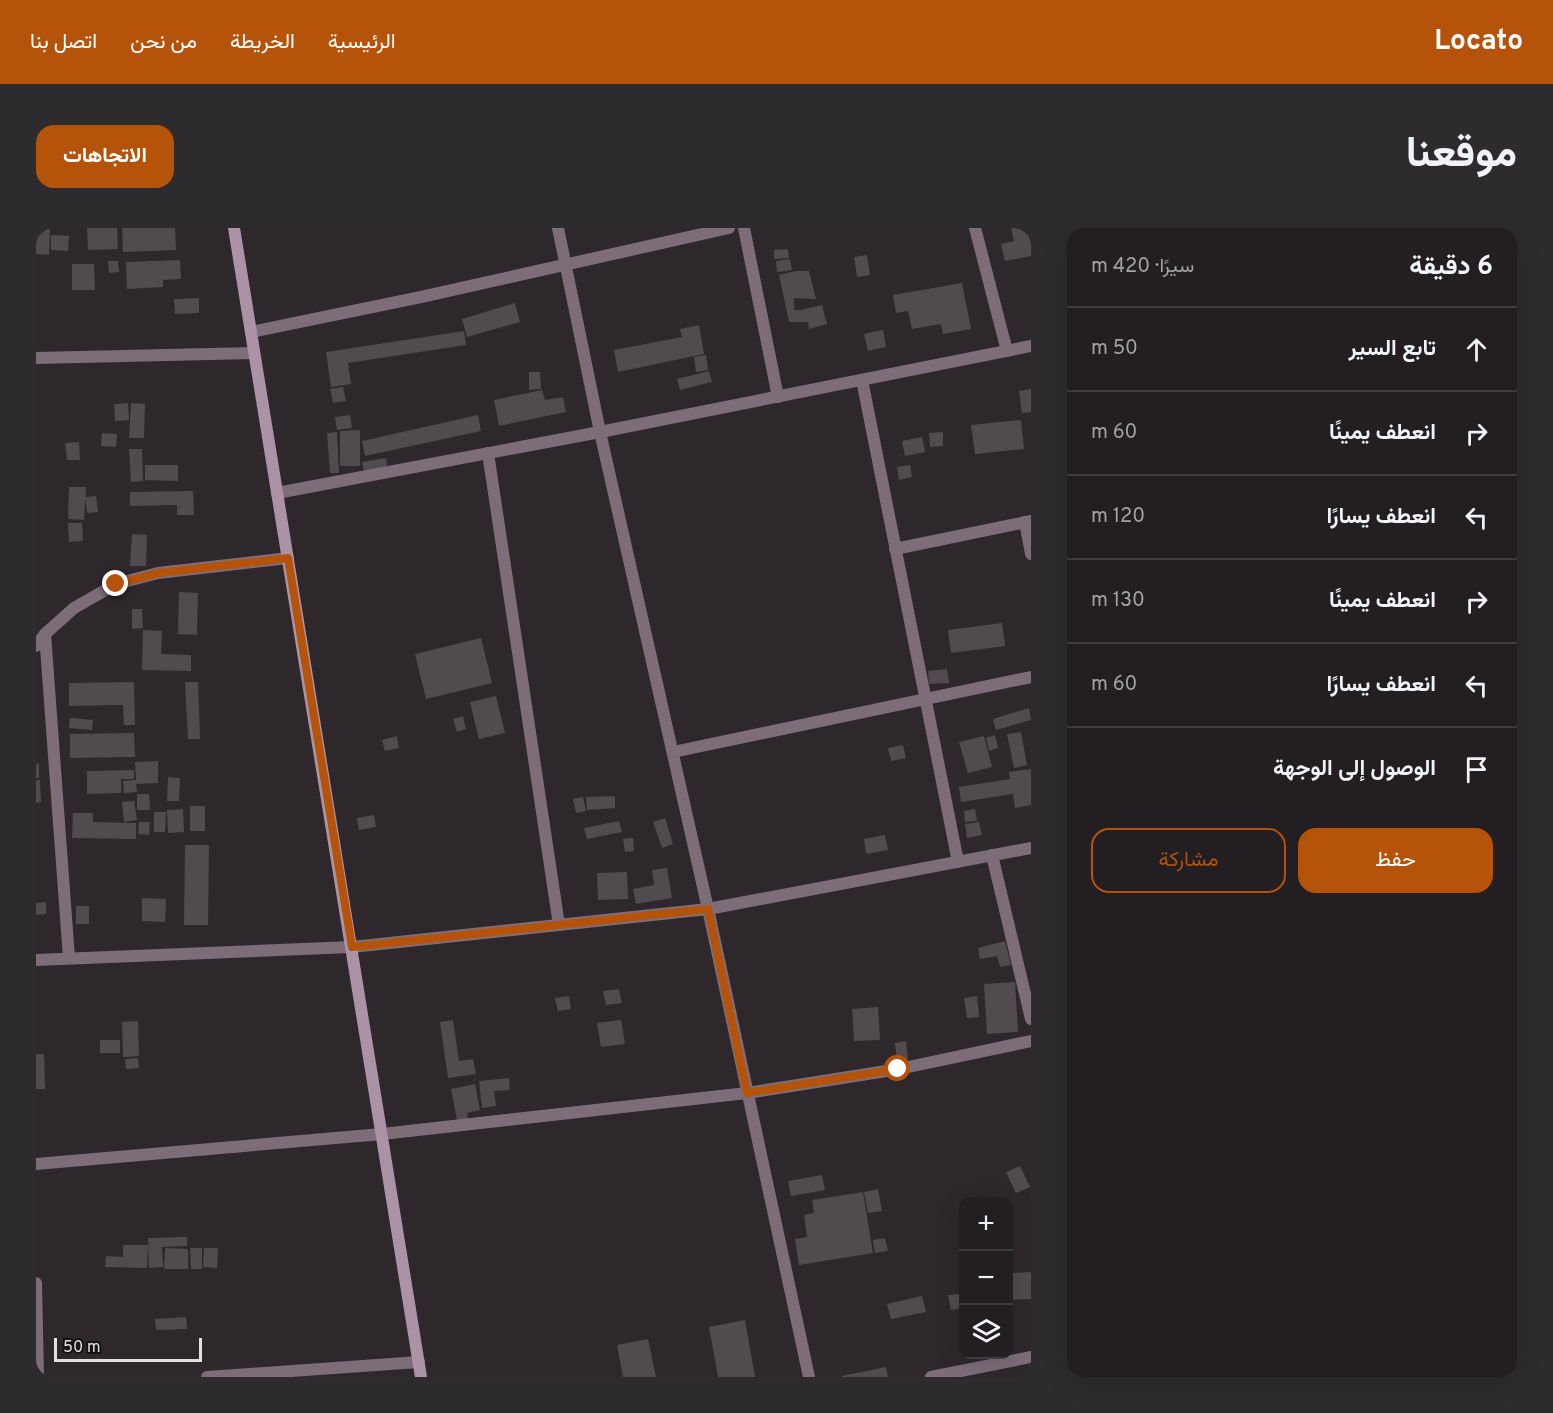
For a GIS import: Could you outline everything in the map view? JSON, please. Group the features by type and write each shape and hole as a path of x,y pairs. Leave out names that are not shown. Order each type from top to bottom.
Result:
{"main road":[{"path":"234,228 421,1377"}],"street":[{"path":"558,228 600,432 708,909 809,1377"},
{"path":"251,332 421,297 729,228"},
{"path":"744,228 778,397"},
{"path":"975,228 1007,351"},
{"path":"277,493 600,432 1031,346"},
{"path":"36,358 254,353"},
{"path":"862,380 958,862"},
{"path":"488,453 559,925"},
{"path":"895,549 1028,522 1031,554"},
{"path":"36,646 45,634 74,608 116,584 159,573 288,558"},
{"path":"45,634 69,958"},
{"path":"673,752 1031,677"},
{"path":"36,960 352,947 708,909 1031,848"},
{"path":"992,855 1031,1019"},
{"path":"36,1164 382,1134 747,1093 898,1069 1031,1041"},
{"path":"36,1284 38,1377"},
{"path":"931,1377 1031,1357"},
{"path":"207,1377 419,1362"}],"building":[{"path":"87,228 117,228 118,249 88,250"},
{"path":"122,228 175,228 176,250 123,252"},
{"path":"1011,228 1031,228 1031,256 1005,261 1001,244 1014,241"},
{"path":"36,229 50,229 49,255 36,254"},
{"path":"51,235 69,236 68,251 51,250"},
{"path":"788,249 789,258 774,259 774,250"},
{"path":"867,255 870,275 857,277 854,257"},
{"path":"790,259 792,270 777,272 776,261"},
{"path":"180,260 181,279 163,280 163,287 127,289 126,262"},
{"path":"108,261 118,261 119,272 109,273"},
{"path":"72,264 94,264 95,290 72,290"},
{"path":"809,271 816,299 794,298 794,310 822,305 827,324 809,329 808,322 789,322 779,275"},
{"path":"962,283 971,329 943,334 941,324 912,329 908,311 896,313 893,295"},
{"path":"199,298 199,313 175,314 174,299"},
{"path":"515,303 520,322 467,337 462,319"},
{"path":"699,325 704,354 618,372 614,350 682,337 680,329"},
{"path":"883,330 886,347 868,351 864,334"},
{"path":"464,331 466,345 348,363 351,384 331,387 326,352"},
{"path":"706,355 708,370 696,372 694,357"},
{"path":"709,371 712,382 680,390 677,379"},
{"path":"529,372 540,372 541,389 529,390"},
{"path":"343,387 346,401 333,403 330,389"},
{"path":"1031,389 1031,412 1022,413 1019,391"},
{"path":"542,390 545,400 563,397 566,412 499,426 494,400"},
{"path":"128,403 129,420 115,421 114,404"},
{"path":"131,403 145,404 144,438 129,438"},
{"path":"350,415 352,428 337,430 335,417"},
{"path":"478,415 481,431 365,456 362,441"},
{"path":"1021,420 1024,449 975,454 971,425"},
{"path":"360,430 360,466 340,466 340,431"},
{"path":"337,432 339,473 330,473 327,433"},
{"path":"943,432 943,446 930,447 929,433"},
{"path":"102,433 117,434 116,447 101,446"},
{"path":"922,437 925,452 905,456 902,441"},
{"path":"79,442 80,460 67,460 65,443"},
{"path":"129,449 142,449 143,481 131,482"},
{"path":"386,458 388,471 365,475 362,462"},
{"path":"145,465 178,465 178,481 145,480"},
{"path":"910,465 912,477 899,480 897,467"},
{"path":"69,487 86,487 84,520 68,519"},
{"path":"193,491 194,515 177,515 177,505 130,506 130,492"},
{"path":"96,496 98,512 87,513 85,497"},
{"path":"68,523 82,523 83,541 69,542"},
{"path":"132,534 147,535 146,566 130,566"},
{"path":"179,592 198,593 197,635 178,634"},
{"path":"132,609 142,609 143,628 132,629"},
{"path":"1002,623 1005,646 951,653 948,630"},
{"path":"143,630 162,631 161,654 191,655 191,671 142,670"},
{"path":"481,638 492,683 426,699 415,654"},
{"path":"947,669 949,683 929,684 928,671"},
{"path":"134,682 135,725 124,725 123,705 69,706 69,683"},
{"path":"185,682 198,682 200,739 188,739"},
{"path":"496,696 505,733 479,739 470,702"},
{"path":"1029,708 1031,720 996,730 993,719"},
{"path":"463,716 466,729 457,732 453,719"},
{"path":"70,718 93,720 92,730 69,728"},
{"path":"1021,732 1027,765 1014,768 1007,734"},
{"path":"134,733 135,757 70,758 70,734"},
{"path":"995,735 998,748 989,751 986,738"},
{"path":"397,736 399,748 385,751 382,740"},
{"path":"984,736 992,767 968,773 959,742"},
{"path":"903,745 906,758 891,761 888,748"},
{"path":"158,761 158,783 136,784 137,792 124,793 123,781 136,780 135,762"},
{"path":"39,763 39,778 36,778 36,764"},
{"path":"1031,769 1031,805 1015,808 1013,794 961,802 959,787 1010,779 1009,772"},
{"path":"134,770 134,779 121,779 121,793 87,794 87,771"},
{"path":"168,777 180,778 179,801 167,801"},
{"path":"36,780 40,780 41,802 36,803"},
{"path":"137,794 149,794 150,810 137,810"},
{"path":"615,796 615,808 587,810 586,797"},
{"path":"583,797 586,811 576,813 573,799"},
{"path":"134,801 137,820 124,822 122,802"},
{"path":"190,806 205,806 205,831 190,831"},
{"path":"183,809 184,832 168,833 167,810"},
{"path":"975,809 977,821 965,822 964,811"},
{"path":"154,812 166,812 165,832 154,832"},
{"path":"73,813 93,813 93,822 136,823 136,839 72,838"},
{"path":"374,815 376,827 359,830 357,818"},
{"path":"665,818 673,844 662,848 653,822"},
{"path":"619,821 622,832 587,839 584,828"},
{"path":"139,822 150,822 149,835 138,834"},
{"path":"979,822 982,835 967,838 965,824"},
{"path":"885,835 888,850 866,854 864,839"},
{"path":"633,838 634,851 625,852 623,839"},
{"path":"185,845 209,845 208,925 184,925"},
{"path":"667,868 672,898 636,904 633,889 654,885 652,870"},
{"path":"627,872 628,899 598,900 597,873"},
{"path":"142,898 166,899 165,922 142,921"},
{"path":"46,902 46,914 36,915 36,903"},
{"path":"76,906 89,906 89,924 76,924"},
{"path":"1005,941 1011,965 1000,967 997,956 980,959 978,948"},
{"path":"1015,982 1018,1032 987,1034 984,984"},
{"path":"619,989 622,1003 606,1005 603,991"},
{"path":"569,996 571,1009 558,1011 555,998"},
{"path":"977,996 979,1017 967,1018 964,998"},
{"path":"878,1007 880,1040 854,1041 852,1009"},
{"path":"453,1020 459,1061 473,1059 476,1074 448,1078 440,1022"},
{"path":"621,1020 625,1044 601,1047 597,1023"},
{"path":"138,1021 139,1056 123,1057 122,1022"},
{"path":"100,1040 120,1040 120,1053 100,1053"},
{"path":"906,1041 908,1059 897,1061 895,1043"},
{"path":"36,1054 44,1054 45,1089 36,1089"},
{"path":"138,1058 139,1068 126,1069 125,1059"},
{"path":"509,1078 510,1090 494,1091 496,1106 482,1108 479,1081"},
{"path":"475,1084 480,1110 467,1113 470,1129 459,1131 451,1089"},
{"path":"1020,1166 1030,1187 1016,1193 1006,1172"},
{"path":"822,1175 825,1190 791,1196 788,1181"},
{"path":"878,1189 882,1211 868,1213 864,1192"},
{"path":"863,1192 873,1253 799,1265 795,1239 807,1237 804,1215 814,1213 812,1200"},
{"path":"187,1237 187,1246 161,1247 163,1267 149,1268 148,1238"},
{"path":"885,1238 888,1251 875,1253 873,1240"},
{"path":"123,1245 148,1245 147,1268 105,1267 106,1256 123,1257"},
{"path":"165,1248 188,1249 188,1269 164,1269"},
{"path":"190,1248 202,1248 202,1269 191,1269"},
{"path":"204,1248 218,1248 217,1268 203,1267"},
{"path":"1031,1272 1031,1299 1013,1300 1013,1273"},
{"path":"959,1294 959,1309 951,1310 948,1295"},
{"path":"922,1296 926,1312 891,1319 887,1304"},
{"path":"186,1317 187,1329 156,1330 155,1319"},
{"path":"745,1320 755,1377 718,1377 709,1327"},
{"path":"648,1339 656,1377 623,1377 617,1345"},
{"path":"886,1367 888,1377 842,1377 842,1376"}],"route":[{"path":"116,584 159,573 288,558 352,947 708,909 747,1093 898,1069"}]}
